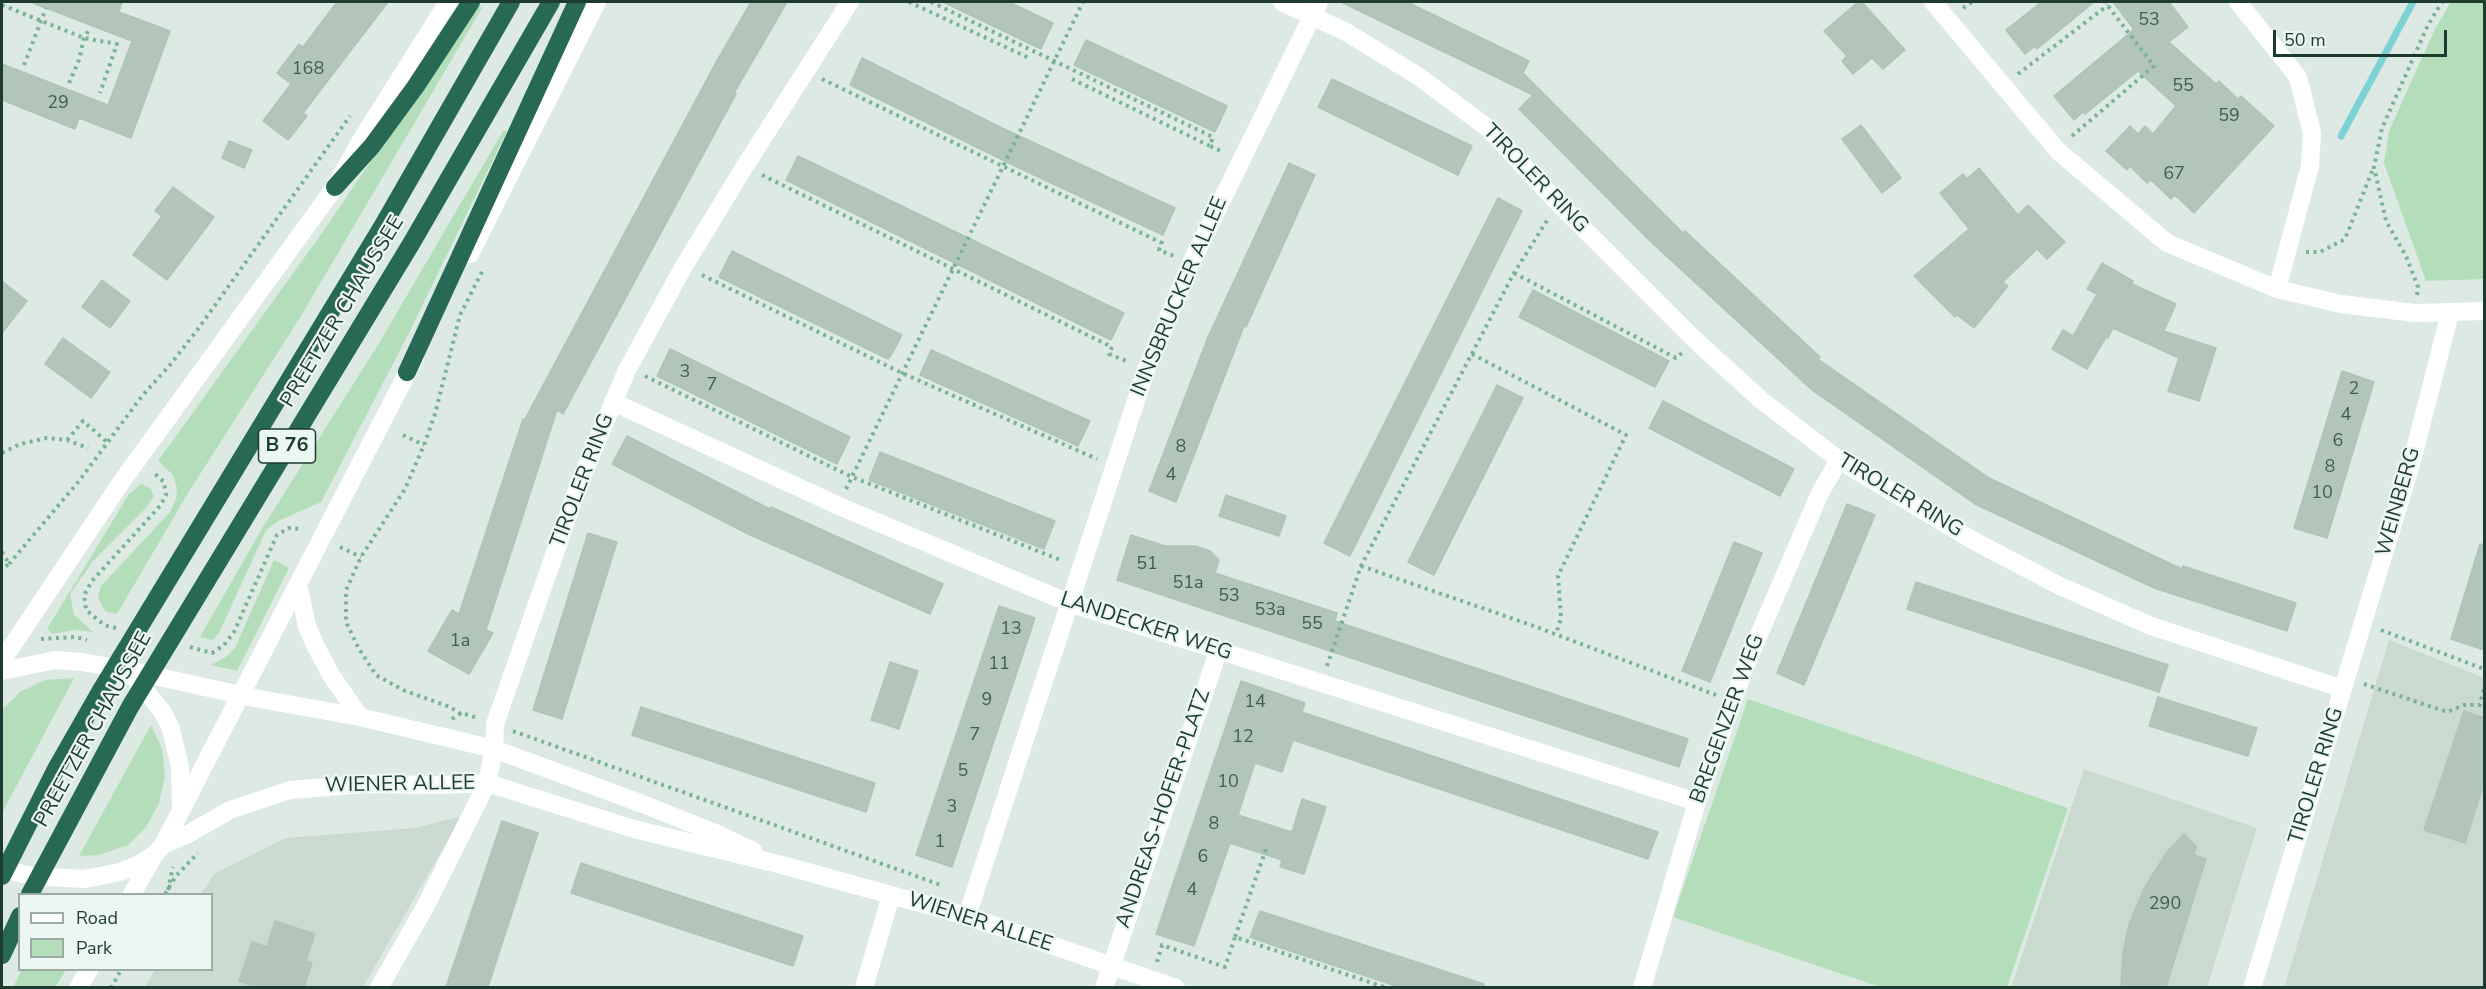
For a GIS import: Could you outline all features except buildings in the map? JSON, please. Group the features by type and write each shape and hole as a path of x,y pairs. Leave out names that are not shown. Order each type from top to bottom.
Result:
{"highway":[{"path":"335,187 379,138 471,2"},
{"name":"PREETZER CHAUSSEE","path":"2,876 56,769 100,692 387,217 511,2"},
{"name":"PREETZER CHAUSSEE","path":"31,893 87,784 141,688 411,244 551,2"},
{"path":"407,372 577,2"},
{"path":"2,955 18,920"}],"street":[{"path":"2,661 120,484 335,187 363,137 448,2"},
{"path":"133,893 181,810 526,146 597,2"},
{"name":"TIROLER RING","path":"379,987 425,907 487,783 494,749 495,724 579,484 627,370 684,266 850,2"},
{"name":"TIROLER RING","path":"1282,2 1316,8 1346,32 1418,76 1489,129 1558,203 1695,340 1760,399 1839,460 1974,541 2060,586 2151,626 2345,683 2252,987"},
{"path":"1934,2 2058,151 2167,243 2277,289 2341,304 2415,314 2484,311"},
{"path":"2238,2 2298,77 2312,133 2310,166 2277,289"},
{"name":"INNSBRUCKER ALLEE","path":"1069,603 1146,370 1191,263 1316,8"},
{"name":"WEINBERG","path":"2345,683 2412,462 2450,313"},
{"name":"LANDECKER WEG","path":"613,402 839,506 1069,603 1697,802"},
{"name":"BREGENZER WEG","path":"1642,987 1697,802 1745,667 1820,493 1839,460"},
{"path":"298,584 307,626 315,645 331,675 360,717"},
{"path":"967,916 1069,603"},
{"name":"ANDREAS-HOFER-PLATZ","path":"1104,987 1218,652"},
{"name":"WIENER ALLEE","path":"2,670 55,660 82,662 360,717 494,749 713,832 782,865"},
{"path":"128,670 162,711 171,729 180,767 181,810"},
{"name":"WIENER ALLEE","path":"2,868 32,876 82,879 120,872 230,810 290,790 365,784 487,783 634,829 782,865 967,916 1176,987"},
{"path":"2,849 32,876"},
{"path":"864,987 891,895"},
{"path":"78,987 88,971"}],"path":[{"path":"909,2 1029,58"},
{"path":"931,2 1213,137 1210,146"},
{"path":"839,506 1083,2"},
{"path":"2287,251 2320,252 2345,239 2374,167 2382,128 2428,25 2442,2"},
{"path":"2004,85 2107,3 2154,66 2081,127"},
{"path":"2,5 84,38 117,44 100,93"},
{"path":"24,65 46,8"},
{"path":"69,83 80,60 84,38 90,28"},
{"path":"805,71 1162,243 1159,250 1191,263"},
{"path":"1072,79 1240,160"},
{"path":"2,569 9,564 79,481 142,396 198,329 356,107"},
{"path":"745,166 1112,347 1109,354 1146,370"},
{"path":"2374,167 2386,221 2406,256 2418,287"},
{"path":"1321,684 1361,566 1514,273 1558,203"},
{"path":"684,266 903,373 1114,467"},
{"path":"1514,273 1676,358 1695,340"},
{"path":"453,740 461,713 403,690 376,675 359,649 346,622 346,590 361,557 405,489 424,445 435,414 460,315"},
{"path":"1472,354 1626,435 1558,576 1561,618 1556,634"},
{"path":"627,370 653,378 852,477 1080,567"},
{"path":"67,440 83,421 107,442"},
{"path":"403,435 424,445"},
{"path":"2,453 20,444 47,438 67,440 88,448"},
{"path":"104,625 86,610 84,595 92,580 160,506 166,495 164,482 151,470"},
{"path":"196,649 213,653 224,645 234,632 277,535 289,528 301,527 311,532"},
{"path":"331,542 361,557"},
{"path":"2,552 9,564"},
{"path":"1361,566 1556,634 1732,702"},
{"path":"2364,623 2484,669"},
{"path":"2345,683 2447,712 2464,705 2482,706 2484,688"},
{"path":"166,893 176,876 206,849"},
{"path":"1151,979 1162,945 1225,967 1266,849"},
{"path":"1235,937 1387,987"},
{"path":"111,987 120,971"}],"shaded area":[{"path":"2389,640 2484,678 2484,987 2284,988"},
{"path":"2084,769 2257,828 2207,987 2011,988"},
{"path":"462,816 363,987 144,988 154,971 213,971 213,893 202,893 214,874 286,838 414,828"}],"green space":[{"path":"2451,2 2484,2 2484,279 2426,281 2384,163 2389,131 2435,29"},
{"path":"479,5 482,8 301,316 188,493 117,614 106,612 98,598 101,586 170,512 176,499 177,488 173,475 158,461 320,236"},
{"path":"503,131 507,131 408,335 321,502 278,521 266,530 219,633 212,640 200,637 263,527 378,345"},
{"path":"141,484 150,488 154,496 145,509 93,561 70,594 74,615 93,632 75,630 52,634 47,629 129,494"},
{"path":"274,560 289,568 237,671 211,665 226,657 235,648"},
{"path":"74,678 2,813 2,710 20,692 45,680"},
{"path":"1748,699 2068,808 2007,987 1880,987 1673,917"},
{"path":"151,725 162,749 165,776 159,803 147,826 128,845 99,855 79,856"},
{"path":"21,971 65,971 55,987 13,987"}],"waterway":[{"path":"2341,136 2413,2"}]}
